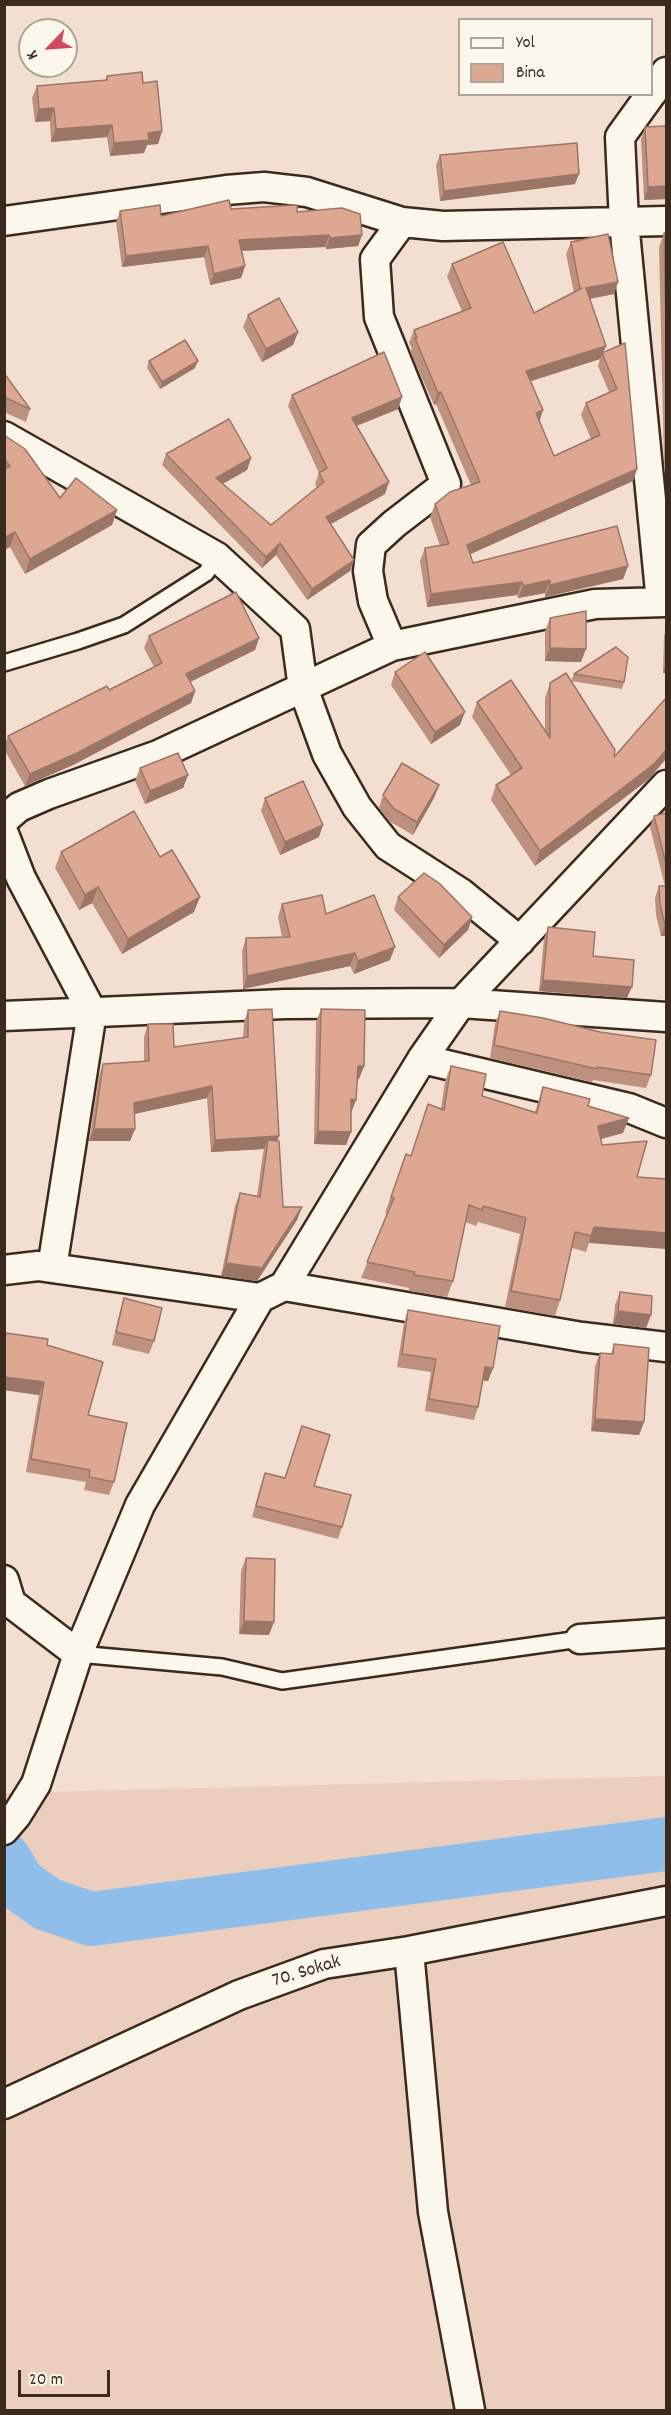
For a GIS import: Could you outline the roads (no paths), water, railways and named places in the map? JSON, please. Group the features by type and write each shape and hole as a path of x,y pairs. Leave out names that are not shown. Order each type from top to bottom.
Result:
{"street":[{"path":"653,91 666,72"},
{"path":"4,820 19,807 158,755 392,646 595,604 664,602 624,222 620,137 650,96"},
{"path":"4,221 226,189 264,187 307,192 402,222 443,226 666,221"},
{"path":"392,646 373,601 368,571 371,545 446,484 379,317 375,259 402,222"},
{"path":"4,436 217,557 295,629 303,688 327,754 357,807 388,846 461,892 520,941"},
{"path":"10,1823 36,1784 78,1654 140,1505 272,1292 422,1059 461,1003 666,785"},
{"path":"4,834 21,878 92,1012 52,1268"},
{"path":"4,1016 285,1004 461,1003 666,1017"},
{"path":"422,1059 629,1108 666,1123"},
{"path":"4,1270 38,1266 272,1292 666,1347"},
{"path":"4,1580 11,1603 78,1654"},
{"path":"580,1639 666,1633"},
{"name":"70. Sokak","path":"4,2104 239,1995 324,1964 409,1951 666,1901"},
{"path":"409,1951 433,2212 470,2410"}],"lane":[{"path":"4,663 124,625 206,573 217,557"},
{"path":"78,1654 222,1667 282,1681 580,1639"}],"waterway":[{"path":"4,1859 19,1884 47,1904 91,1919 666,1844"}]}
